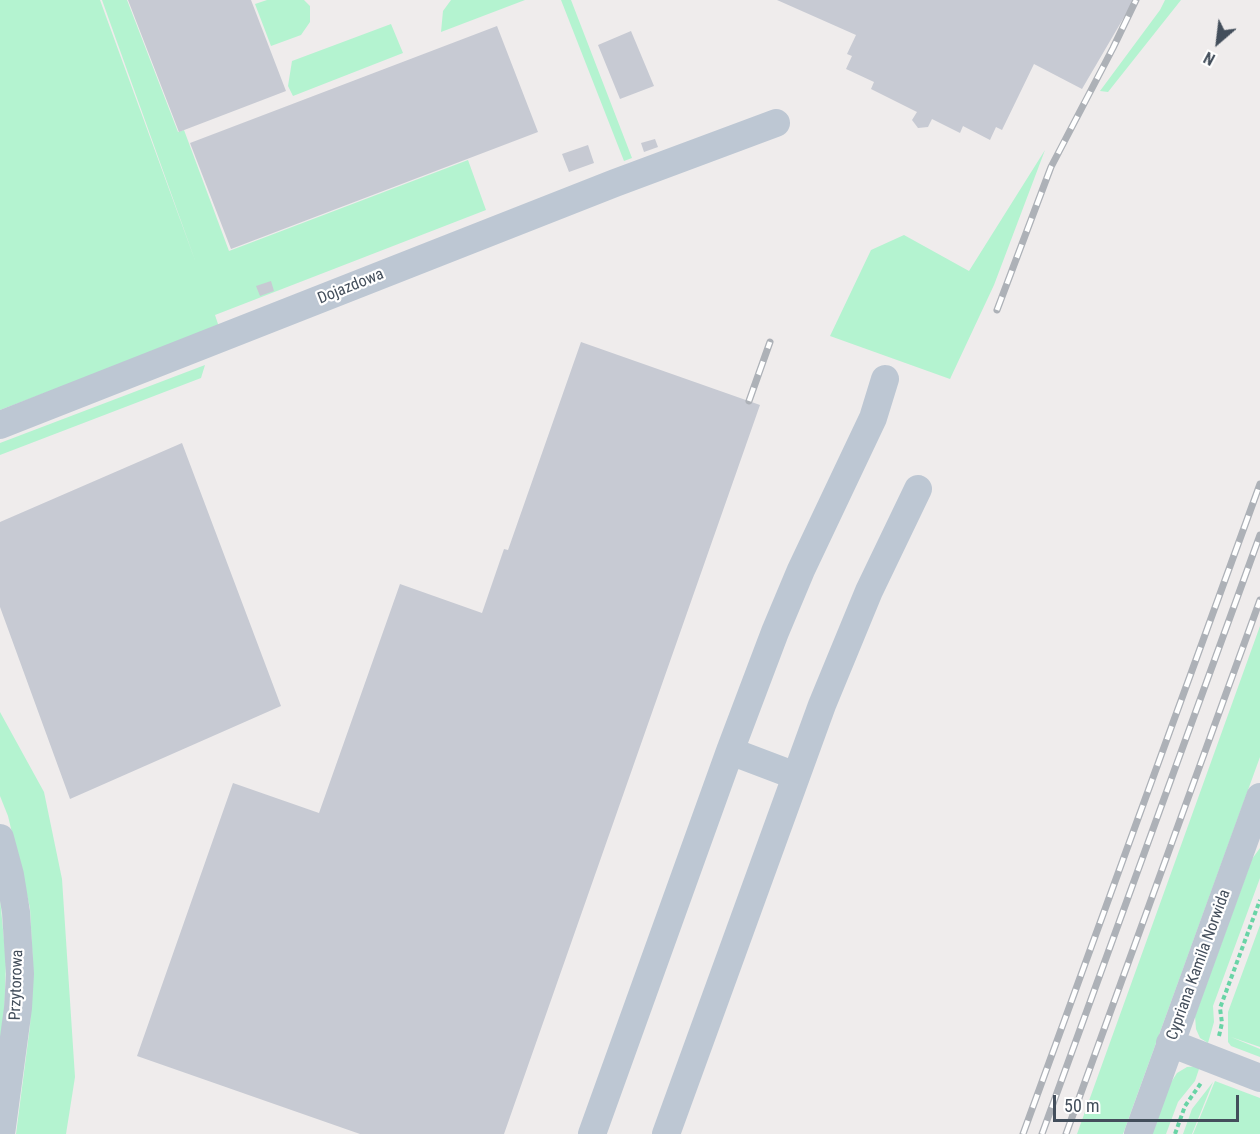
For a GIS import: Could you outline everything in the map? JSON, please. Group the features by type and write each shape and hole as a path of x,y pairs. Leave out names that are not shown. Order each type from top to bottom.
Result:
{"street":[{"name":"Dojazdowa","path":"0,425 776,123"},
{"path":"592,1134 730,751 780,621 801,570 873,418 885,380"},
{"path":"666,1134 796,776 852,630 885,555 918,489"},
{"path":"730,751 796,776"},
{"name":"Cypriana Kamila Norwida","path":"1138,1134 1170,1043 1257,815"},
{"name":"Przytorowa","path":"0,838 10,875 16,912 20,975 18,1008 1,1134"},
{"path":"1170,1043 1260,1078"}],"path":[{"path":"1215,1045 1222,1023 1221,1008 1260,900"},
{"path":"1175,1134 1185,1106 1202,1080"}],"green space":[{"path":"0,0 100,0 196,263 102,0 127,0 178,132 184,130 229,251 468,160 486,210 215,315 219,327 0,410"},
{"path":"267,0 304,0 310,6 310,22 301,35 271,46 255,4"},
{"path":"451,0 525,0 441,32 443,11"},
{"path":"561,0 571,0 632,158 624,161"},
{"path":"1165,0 1181,0 1108,92 1100,91 1160,10"},
{"path":"391,24 403,53 293,96 288,86 292,61"},
{"path":"1045,150 994,285 950,379 830,336 871,250 904,235 969,271"},
{"path":"205,365 201,378 0,455 0,443"},
{"path":"1260,626 1260,757 1123,1134 1077,1134"},
{"path":"0,712 44,792 62,879 75,1077 66,1134 16,1134 30,1026 33,967 30,908 8,816 0,796"},
{"path":"1260,848 1260,878 1213,1006 1214,1022 1208,1043 1200,1038 1196,1029 1195,1016 1252,859"},
{"path":"0,898 6,961 4,1022 0,1047"},
{"path":"1260,925 1260,1047 1231,1037 1260,1049 1260,1057 1231,1046 1228,1042 1228,1012"},
{"path":"1200,1066 1195,1081 1178,1102 1166,1134 1152,1134 1170,1084 1177,1073 1187,1067"},
{"path":"1215,1081 1260,1098 1260,1134 1193,1134"},
{"path":"1213,1082 1192,1134 1183,1134 1192,1109"}],"building":[{"path":"128,0 251,0 286,91 179,132"},
{"path":"777,0 1134,0 1082,89 1034,64 1002,130 996,127 990,140 963,126 960,133 932,119 928,127 918,128 912,120 917,112 871,89 874,82 846,69 852,56 847,54 856,35"},
{"path":"497,26 538,132 231,249 190,143"},
{"path":"631,31 654,86 620,99 598,45"},
{"path":"655,139 658,147 644,152 641,143"},
{"path":"588,145 594,163 569,172 562,154"},
{"path":"271,281 274,291 260,296 256,286"},
{"path":"581,342 760,405 504,1134 360,1134 137,1056 233,783 319,813 400,584 482,613 504,549 508,550"},
{"path":"182,443 281,706 70,799 0,607 0,522"}],"railway":[{"path":"997,310 1051,167 1136,0"},
{"path":"749,401 770,342"},
{"path":"1023,1134 1260,484"},
{"path":"1042,1134 1260,535"},
{"path":"1066,1134 1260,600"}]}
